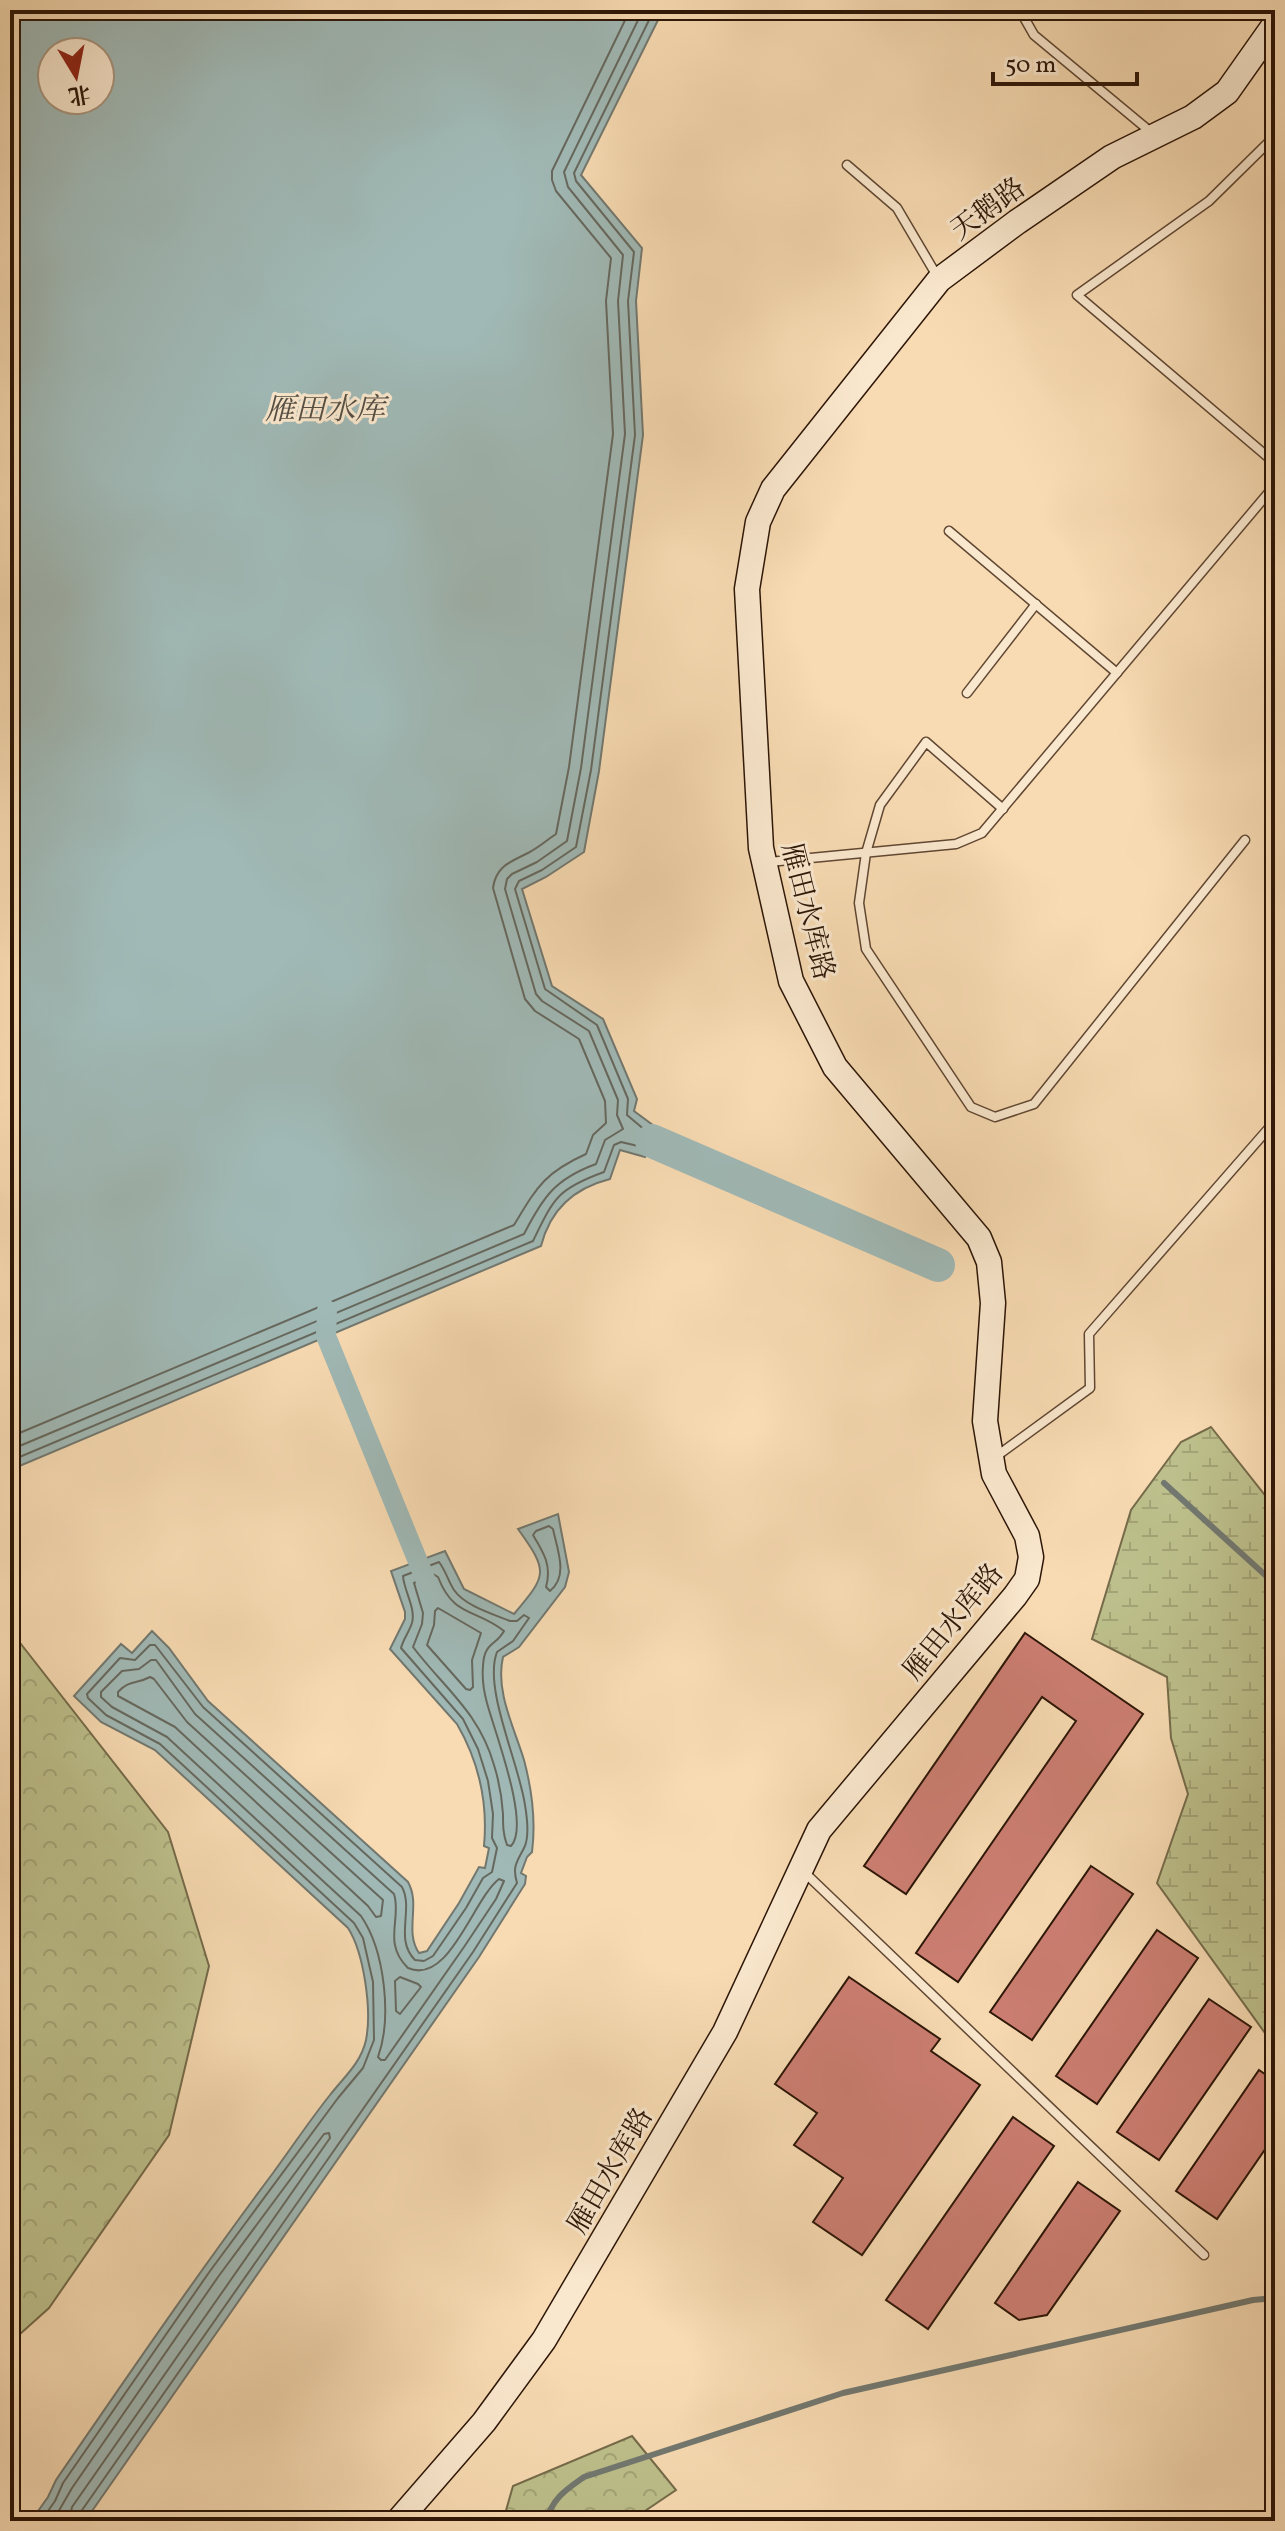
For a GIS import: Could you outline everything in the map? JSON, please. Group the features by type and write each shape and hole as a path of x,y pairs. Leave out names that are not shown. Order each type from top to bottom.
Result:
{"main road":[{"name":"天鹅路","path":"773,489 939,280 1112,157 1193,117 1227,92 1275,24"},
{"name":"雁田水库路","path":"398,2521 484,2422 544,2340 725,2032 819,1830 1027,1579 1031,1557 1027,1536 994,1474 985,1421 993,1303 989,1262 979,1238 835,1067 791,981 761,848 747,589 758,522 773,489"}],"lane":[{"path":"1025,10 1022,14 1034,35 1155,136"},
{"path":"1275,136 1209,201 1077,295 1275,463"},
{"path":"847,165 897,208 939,280"},
{"path":"764,863 956,844 982,833 1275,485"},
{"path":"949,531 1117,673"},
{"path":"967,693 1036,604"},
{"path":"1003,809 926,742 880,805 866,853 859,903 866,949 971,1107 995,1117 1034,1104 1245,840"},
{"path":"992,1460 1090,1388 1089,1334 1275,1121"},
{"path":"801,1869 1204,2255"}],"green space":[{"path":"1211,1427 1275,1508 1275,2047 1157,1883 1188,1794 1171,1738 1167,1677 1092,1639 1131,1510 1181,1442"},
{"path":"10,1630 168,1832 209,1966 169,2135 49,2308 10,2343"},
{"path":"632,2436 676,2490 630,2521 503,2521 513,2486"}],"water":[{"name":"雁田水库","path":"10,10 663,10 581,175 642,248 636,301 643,435 599,771 584,852 522,889 552,986 603,1019 637,1099 634,1111 657,1128 645,1157 620,1150 610,1179 585,1188 565,1202 545,1233 541,1246 10,1470"},
{"path":"558,1514 569,1572 565,1587 519,1647 503,1657 501,1670 503,1696 524,1760 532,1806 532,1852 521,1873 526,1876 525,1884 479,1957 85,2521 31,2521 190,2287 315,2114 356,2063 364,2048 368,2028 362,1967 348,1928 155,1750 101,1722 74,1696 121,1644 132,1653 152,1631 169,1648 208,1701 408,1882 413,1900 415,1945 419,1953 427,1951 479,1867 485,1868 489,1848 484,1846 485,1814 480,1783 465,1738 457,1724 390,1649 405,1619 391,1571 445,1551 464,1589 514,1614 533,1590 540,1573 535,1555 518,1529"}],"building":[{"path":"1025,1633 1143,1714 958,1982 916,1953 1076,1721 1042,1697 906,1894 864,1866"},
{"path":"1091,1866 1133,1894 1032,2040 990,2012"},
{"path":"1157,1930 1198,1958 1097,2104 1056,2076"},
{"path":"849,1977 940,2039 931,2051 980,2085 862,2255 813,2222 843,2178 794,2145 817,2113 775,2084"},
{"path":"1209,1999 1251,2027 1159,2160 1117,2132"},
{"path":"1259,2070 1275,2081 1275,2135 1217,2219 1176,2191"},
{"path":"1013,2117 1054,2146 928,2329 886,2300"},
{"path":"1078,2182 1120,2211 1047,2315 1019,2320 995,2303"}],"waterway":[{"path":"652,1141 938,1265"},
{"path":"327,1310 326,1336 428,1586"},
{"path":"1164,1483 1275,1584"},
{"path":"547,2521 556,2501 584,2477 843,2393 1253,2300 1275,2298"}]}
